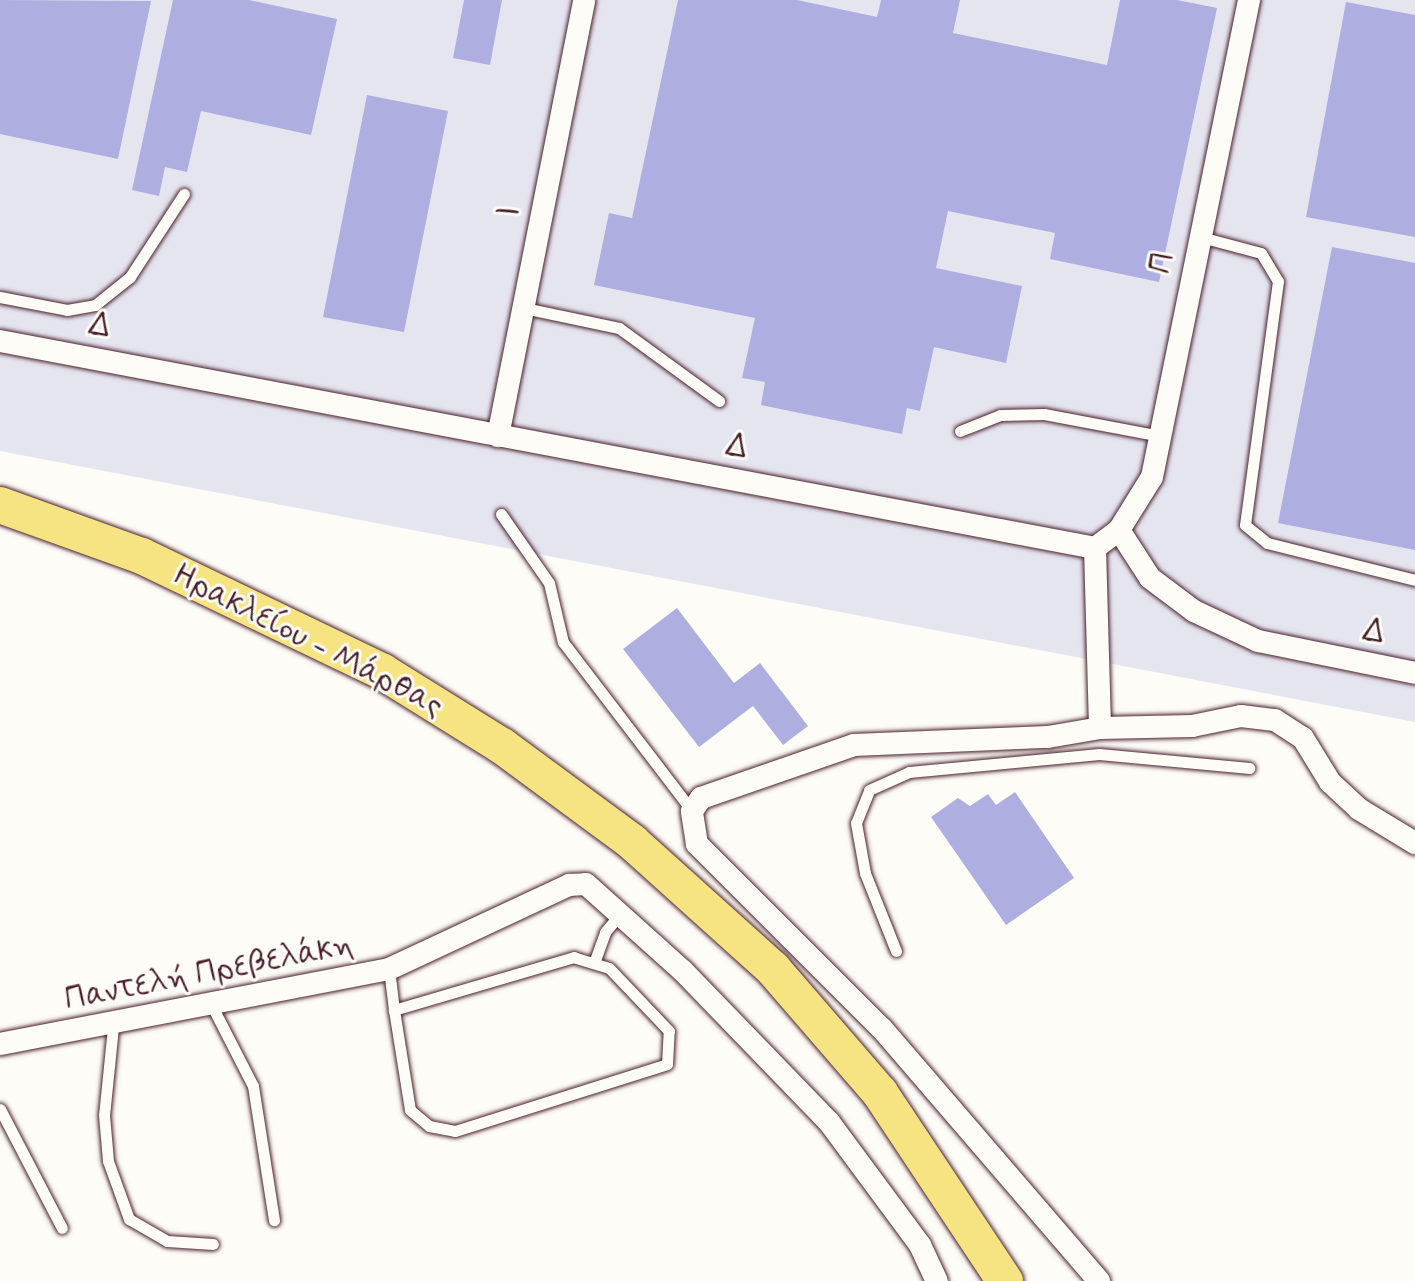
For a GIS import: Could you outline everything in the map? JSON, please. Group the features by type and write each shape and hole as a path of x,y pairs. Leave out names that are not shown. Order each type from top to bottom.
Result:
{"main road":[{"name":"Ηρακλείου - Μάρθας","path":"0,505 142,556 383,672 502,746 632,842 773,969 880,1093 1005,1281"}],"street":[{"name":"Ι","path":"498,436 584,0"},
{"name":"Π","path":"1119,530 1152,477 1249,0"},
{"name":"Δ","path":"0,341 1095,548"},
{"name":"Δ","path":"1119,530 1150,578 1194,611 1258,641 1415,673"},
{"path":"1100,728 1095,548 1119,530"},
{"path":"1099,1281 882,1029 697,844 692,811 701,798 854,745 1048,737 1100,728 1192,726 1258,715 1275,720 1303,738 1330,782 1359,809 1415,843"},
{"path":"389,969 569,885 586,884 829,1122 920,1245 937,1281"},
{"name":"Παντελή Πρεβελάκη","path":"0,1044 113,1027 389,969"}],"lane":[{"path":"0,297 67,310 95,305 130,277 184,194"},
{"path":"1201,237 1261,253 1278,281 1245,525 1267,543 1415,580"},
{"path":"524,308 619,328 719,401"},
{"path":"960,431 1000,415 1044,414 1160,436"},
{"path":"501,514 549,583 563,642 692,811"},
{"path":"1099,754 1100,728"},
{"path":"896,951 865,873 856,823 869,790 909,772 1099,754 1249,768"},
{"path":"394,1010 574,957 594,963 605,932 620,914"},
{"name":"Παντελή Πρεβελάκη","path":"389,969 410,1110 429,1126 455,1131 667,1064 669,1031 609,968 594,963"},
{"path":"212,1006 253,1086 274,1220"},
{"path":"113,1027 104,1115 108,1161 129,1219 167,1241 213,1244"},
{"path":"0,1109 62,1228"}],"shaded area":[{"path":"0,0 1415,0 1415,722 0,451"}],"building":[{"path":"0,0 151,1 118,159 0,134"},
{"path":"173,0 249,0 337,19 311,135 201,111 187,172 165,167 159,196 132,190"},
{"path":"464,0 502,0 490,65 453,58"},
{"path":"678,0 797,0 877,17 881,0 960,0 953,33 1107,65 1120,0 1177,0 1217,8 1159,282 1050,259 1055,233 948,211 936,268 1022,286 1006,363 934,347 920,411 907,408 902,434 761,405 765,382 742,378 755,318 594,285 609,213 632,218"},
{"path":"1346,2 1415,15 1415,237 1306,217"},
{"path":"367,95 448,111 404,332 323,317"},
{"path":"1332,247 1415,263 1415,550 1278,523"},
{"path":"677,608 734,683 760,663 808,726 783,745 753,706 699,747 623,649"},
{"path":"1015,792 1074,878 1006,925 931,817 958,798 970,806 988,794 996,805"}]}
